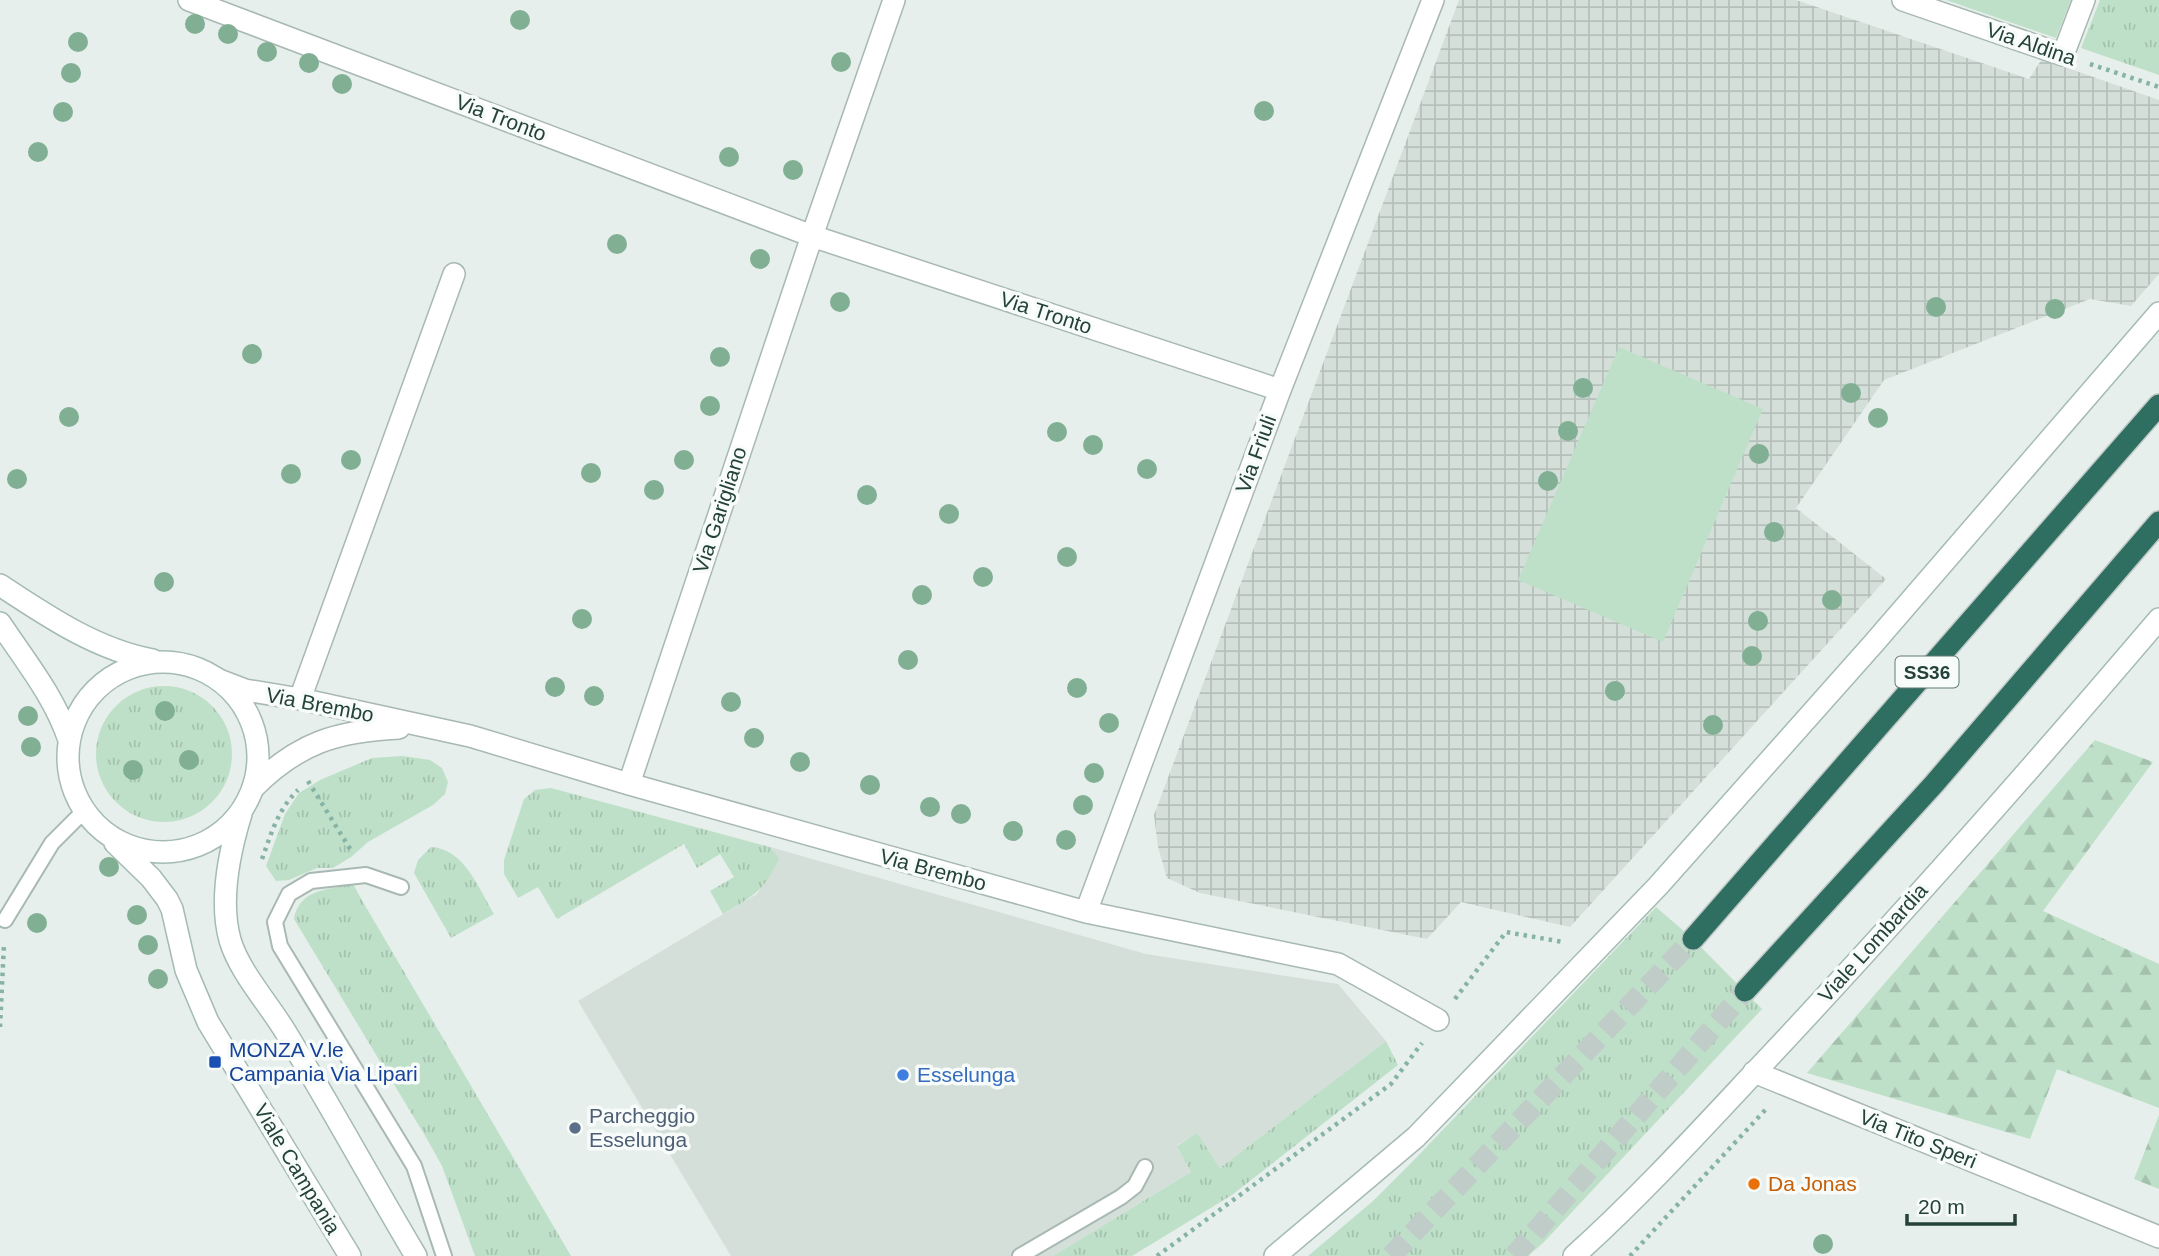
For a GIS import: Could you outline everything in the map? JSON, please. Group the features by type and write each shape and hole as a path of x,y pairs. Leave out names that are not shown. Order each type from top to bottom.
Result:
{"highway":[{"name":"SS36","path":"1693,939 2159,405"},
{"path":"1745,991 1934,783 2159,522"}],"street":[{"name":"Via Tronto","path":"189,0 812,236 1280,390"},
{"path":"812,236 894,0"},
{"name":"Via Friuli","path":"1086,912 1280,390 1433,0"},
{"name":"Via Aldina","path":"1903,0 2063,55"},
{"path":"2063,55 2084,0"},
{"name":"Via Garigliano","path":"629,784 812,236"},
{"path":"300,699 454,274"},
{"path":"1275,1256 1416,1138 1658,886 1874,643 2159,313"},
{"path":"0,585 50,618 85,636 146,659 188,666 219,680 237,699 252,725 258,751 253,788 231,824 215,837 195,847 178,851 155,852 135,848 104,832 84,811 74,793 69,776 69,740 60,716 45,688 0,623"},
{"name":"Viale Lombardia","path":"1574,1256 1627,1207 1857,963 2159,618"},
{"path":"69,740 81,709 100,685 125,669 162,662"},
{"name":"Via Brembo","path":"219,680 245,690 300,699 470,736 629,784 1086,912 1338,964 1438,1020"},
{"name":"Via Brembo","path":"253,788 280,764 317,742 364,730 422,726"},
{"path":"243,807 230,857 226,894 227,926 233,949 284,1030 416,1256"},
{"name":"Viale Campania","path":"104,832 151,878 167,899 172,909 186,970 208,1022 350,1256"},
{"name":"Via Tito Speri","path":"1754,1072 2159,1237"}],"lane":[{"path":"5,920 52,843 84,811"},
{"path":"401,887 366,875 311,881 289,894 275,922 281,946 414,1166 444,1256"},
{"path":"1020,1256 1121,1197 1135,1186 1146,1167"}],"path":[{"name":"Via Aldina","path":"2063,55 2159,87"},
{"path":"258,870 274,825 287,801 308,781 321,776"},
{"path":"308,781 366,875"},
{"path":"0,1027 5,920"},
{"path":"1157,1256 1391,1084 1506,932 1563,942"}],"shaded area":[{"path":"1459,0 1796,0 2029,79 2042,59 2159,100 2159,274 2131,306 2090,299 1884,380 1796,508 1886,579 1570,927 1461,902 1427,939 1200,893 1167,878 1158,847 1154,815"},
{"name":"Esselunga","path":"770,847 1146,954 1338,984 1386,1041 1220,1168 1197,1134 1177,1145 1191,1172 1053,1256 731,1256 578,1001 757,894 778,858"}],"green space":[{"path":"1946,0 2071,0 2056,38"},
{"path":"2100,0 2159,0 2159,75 2081,48"},
{"path":"1619,347 1763,409 1663,642 1518,580"},
{"path":"164,686 190,691 212,706 227,728 232,754 227,780 212,802 190,817 164,822 138,817 116,802 101,780 96,754 101,728 116,706 138,691"},
{"path":"2095,740 2153,762 2043,911 2159,964 2159,1108 2057,1069 2030,1139 1807,1073"},
{"path":"403,756 430,760 442,768 448,782 445,794 433,805 368,842 333,868 317,868 289,880 276,881 266,866 285,814 299,793 320,780 372,758"},
{"path":"551,788 770,847 779,858 757,892 723,914 710,891 734,877 720,854 697,868 684,844 557,919 538,887 518,898 504,874 504,860 524,799 535,790"},
{"path":"431,847 443,849 462,862 494,914 451,938 414,873 418,860"},
{"path":"353,884 571,1256 475,1256 442,1166 294,919 297,909 308,896"},
{"path":"1656,907 1693,939 1762,1009 1543,1243 1528,1256 1308,1256 1373,1201 1414,1160"},
{"path":"1386,1041 1398,1065 1232,1195 1132,1256 1053,1256 1191,1172 1177,1146 1197,1133 1220,1168"},
{"path":"2159,1115 2159,1189 2134,1179"}],"tunnel":[{"path":"1391,1256 1693,939"},
{"path":"1514,1256 1745,991"}],"place":[{"name":"MONZA V.le Campania Via Lipari","path":"215,1062"},
{"name":"Esselunga","path":"903,1075"},
{"name":"Parcheggio Esselunga","path":"575,1128"},
{"name":"Da Jonas","path":"1754,1184"}]}
